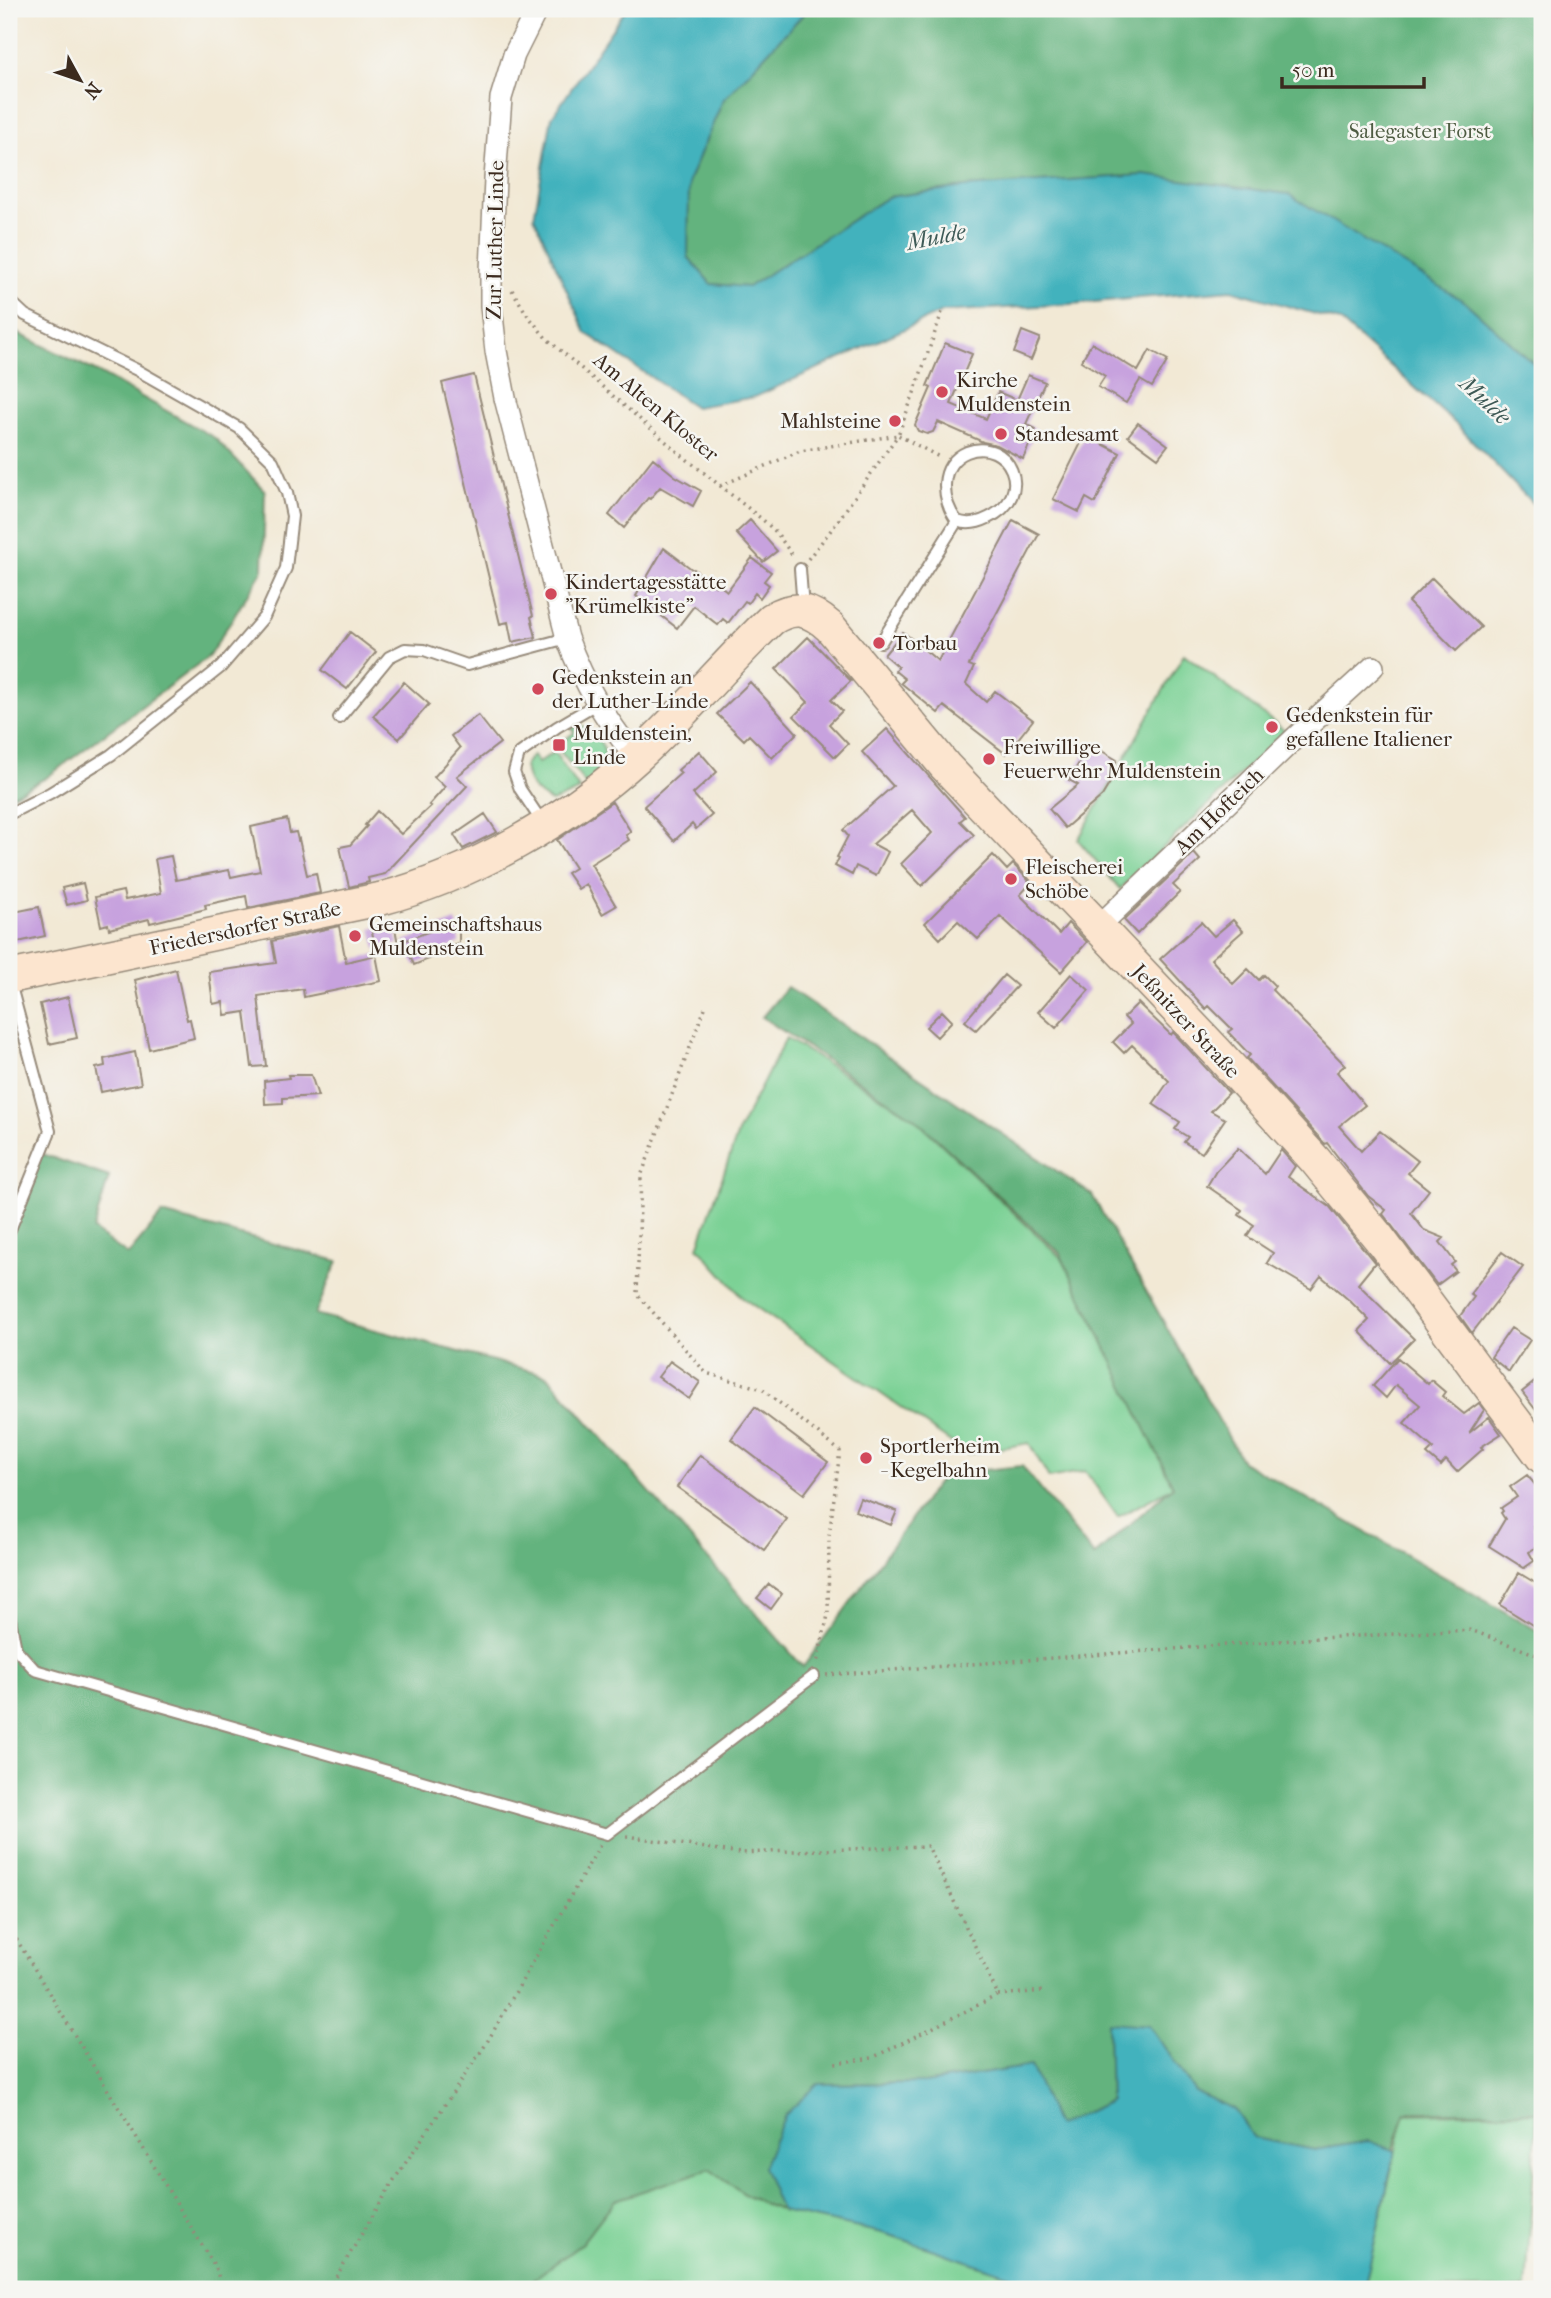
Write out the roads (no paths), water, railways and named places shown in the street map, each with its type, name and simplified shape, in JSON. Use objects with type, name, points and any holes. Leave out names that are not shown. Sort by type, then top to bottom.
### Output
[{"type":"main road","name":"Friedersdorfer Straße","points":[[9,978],[363,903],[406,892],[452,875],[544,825],[588,796],[636,758],[772,619],[790,610],[803,611]]},
{"type":"main road","name":"Jeßnitzer Straße","points":[[803,611],[874,651],[945,766],[1216,1051],[1348,1199],[1542,1457]]},
{"type":"street","name":"Zur Luther Linde","points":[[537,9],[514,55],[501,99],[491,271],[496,351],[505,398],[567,638],[596,704],[636,758]]},
{"type":"street","name":"Am Hofteich","points":[[1097,928],[1373,667]]},
{"type":"lane","points":[[9,300],[25,314],[136,370],[239,428],[273,461],[288,493],[292,516],[286,568],[264,617],[221,667],[111,755],[50,793],[9,814]]},
{"type":"lane","points":[[969,451],[990,451],[1008,463],[1013,473],[1015,483],[1009,504],[1001,511],[976,522],[964,524],[957,521],[948,510],[944,490],[947,474],[959,456],[969,451]]},
{"type":"lane","points":[[874,651],[957,521]]},
{"type":"lane","points":[[800,569],[803,611]]},
{"type":"lane","points":[[339,718],[389,657],[405,649],[424,650],[467,665],[567,638]]},
{"type":"lane","points":[[544,825],[520,789],[514,772],[519,754],[596,704]]},
{"type":"lane","points":[[9,978],[50,1131],[9,1232]]},
{"type":"lane","points":[[9,1614],[16,1649],[34,1670],[607,1833],[814,1676]]},
{"type":"water","name":"Mulde","points":[[626,9],[808,9],[723,100],[689,180],[688,257],[711,284],[748,287],[888,197],[965,187],[1144,175],[1288,194],[1465,302],[1542,371],[1542,513],[1457,425],[1340,321],[1231,290],[942,312],[755,397],[695,407],[586,333],[534,217],[552,117]]},
{"type":"water","points":[[1108,2022],[1149,2025],[1195,2092],[1234,2109],[1254,2138],[1315,2150],[1369,2141],[1395,2151],[1364,2289],[1050,2289],[887,2234],[781,2211],[763,2167],[785,2115],[818,2084],[925,2083],[1031,2066],[1057,2126],[1110,2101]]},
{"type":"place","name":"Kirche Muldenstein","points":[[942,392]]},
{"type":"place","name":"Mahlsteine","points":[[895,421]]},
{"type":"place","name":"Standesamt","points":[[1001,434]]},
{"type":"place","name":"Kindertagesstätte \"Krümelkiste\"","points":[[551,594]]},
{"type":"place","name":"Torbau","points":[[879,643]]},
{"type":"place","name":"Gedenkstein an der Luther-Linde","points":[[538,689]]},
{"type":"place","name":"Gedenkstein für gefallene Italiener","points":[[1272,727]]},
{"type":"place","name":"Muldenstein, Linde","points":[[559,745]]},
{"type":"place","name":"Freiwillige Feuerwehr Muldenstein","points":[[989,759]]},
{"type":"place","name":"Fleischerei Schöbe","points":[[1011,879]]},
{"type":"place","name":"Gemeinschaftshaus Muldenstein","points":[[355,936]]},
{"type":"place","name":"Sportlerheim - Kegelbahn","points":[[866,1458]]},
{"type":"park label","name":"Salegaster Forst","points":[[1420,131]]}]
